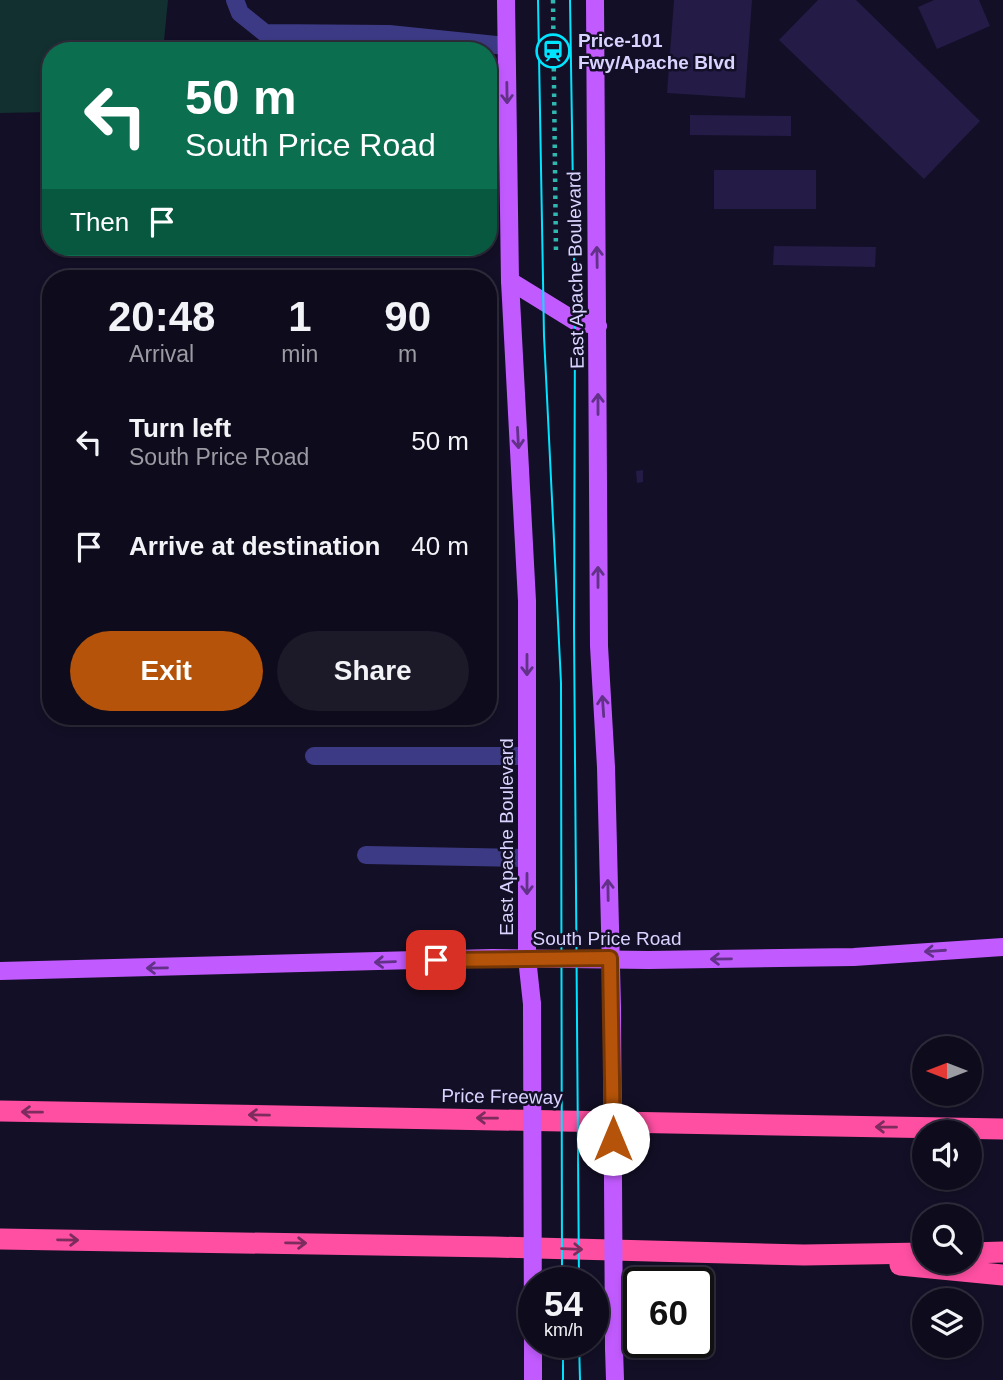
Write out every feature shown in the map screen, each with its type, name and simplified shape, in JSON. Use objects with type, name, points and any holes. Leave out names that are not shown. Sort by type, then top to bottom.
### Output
[{"type":"highway","name":"Price Freeway","points":[[0,1111],[1003,1129]]},
{"type":"highway","points":[[0,1239],[481,1246],[804,1255],[912,1254]]},
{"type":"highway","points":[[982,1253],[1003,1252]]},
{"type":"highway","points":[[804,1255],[1003,1275]]},
{"type":"main road","name":"East Apache Boulevard","points":[[506,0],[510,281],[527,601],[527,958],[532,1004],[533,1380]]},
{"type":"main road","name":"East Apache Boulevard","points":[[595,0],[599,646],[606,767],[612,1008],[615,1380]]},
{"type":"main road","points":[[510,281],[575,321],[598,326]]},
{"type":"main road","name":"South Price Road","points":[[0,971],[527,958],[855,957],[1003,947]]},
{"type":"lane","points":[[235,0],[240,13],[265,33],[389,34],[467,42]]},
{"type":"lane","points":[[497,45],[506,46]]},
{"type":"lane","points":[[314,756],[527,756]]},
{"type":"lane","points":[[366,855],[527,858]]},
{"type":"path","points":[[553,0],[556,252]]},
{"type":"green space","points":[[0,0],[168,0],[164,42],[42,42],[42,112],[0,113]]},
{"type":"building","points":[[674,0],[752,0],[745,98],[667,93]]},
{"type":"building","points":[[818,0],[856,0],[980,121],[924,179],[779,40]]},
{"type":"building","points":[[934,0],[979,0],[990,26],[937,49],[918,7]]},
{"type":"building","points":[[690,115],[791,116],[791,136],[690,135]]},
{"type":"building","points":[[714,170],[816,170],[816,209],[714,209]]},
{"type":"building","points":[[774,246],[876,247],[875,267],[773,265]]},
{"type":"building","points":[[643,470],[643,482],[637,483],[636,471]]},
{"type":"tram line","points":[[538,0],[544,336],[561,683],[562,1267]]},
{"type":"tram line","points":[[570,0],[575,321],[574,628],[579,1267]]},
{"type":"tram line","points":[[563,1358],[563,1380]]},
{"type":"tram line","points":[[579,1358],[580,1380]]},
{"type":"place","name":"Price-101 Fwy/Apache Blvd","points":[[553,51]]},
{"type":"route","points":[[436,960],[610,958],[613,1139]]}]
